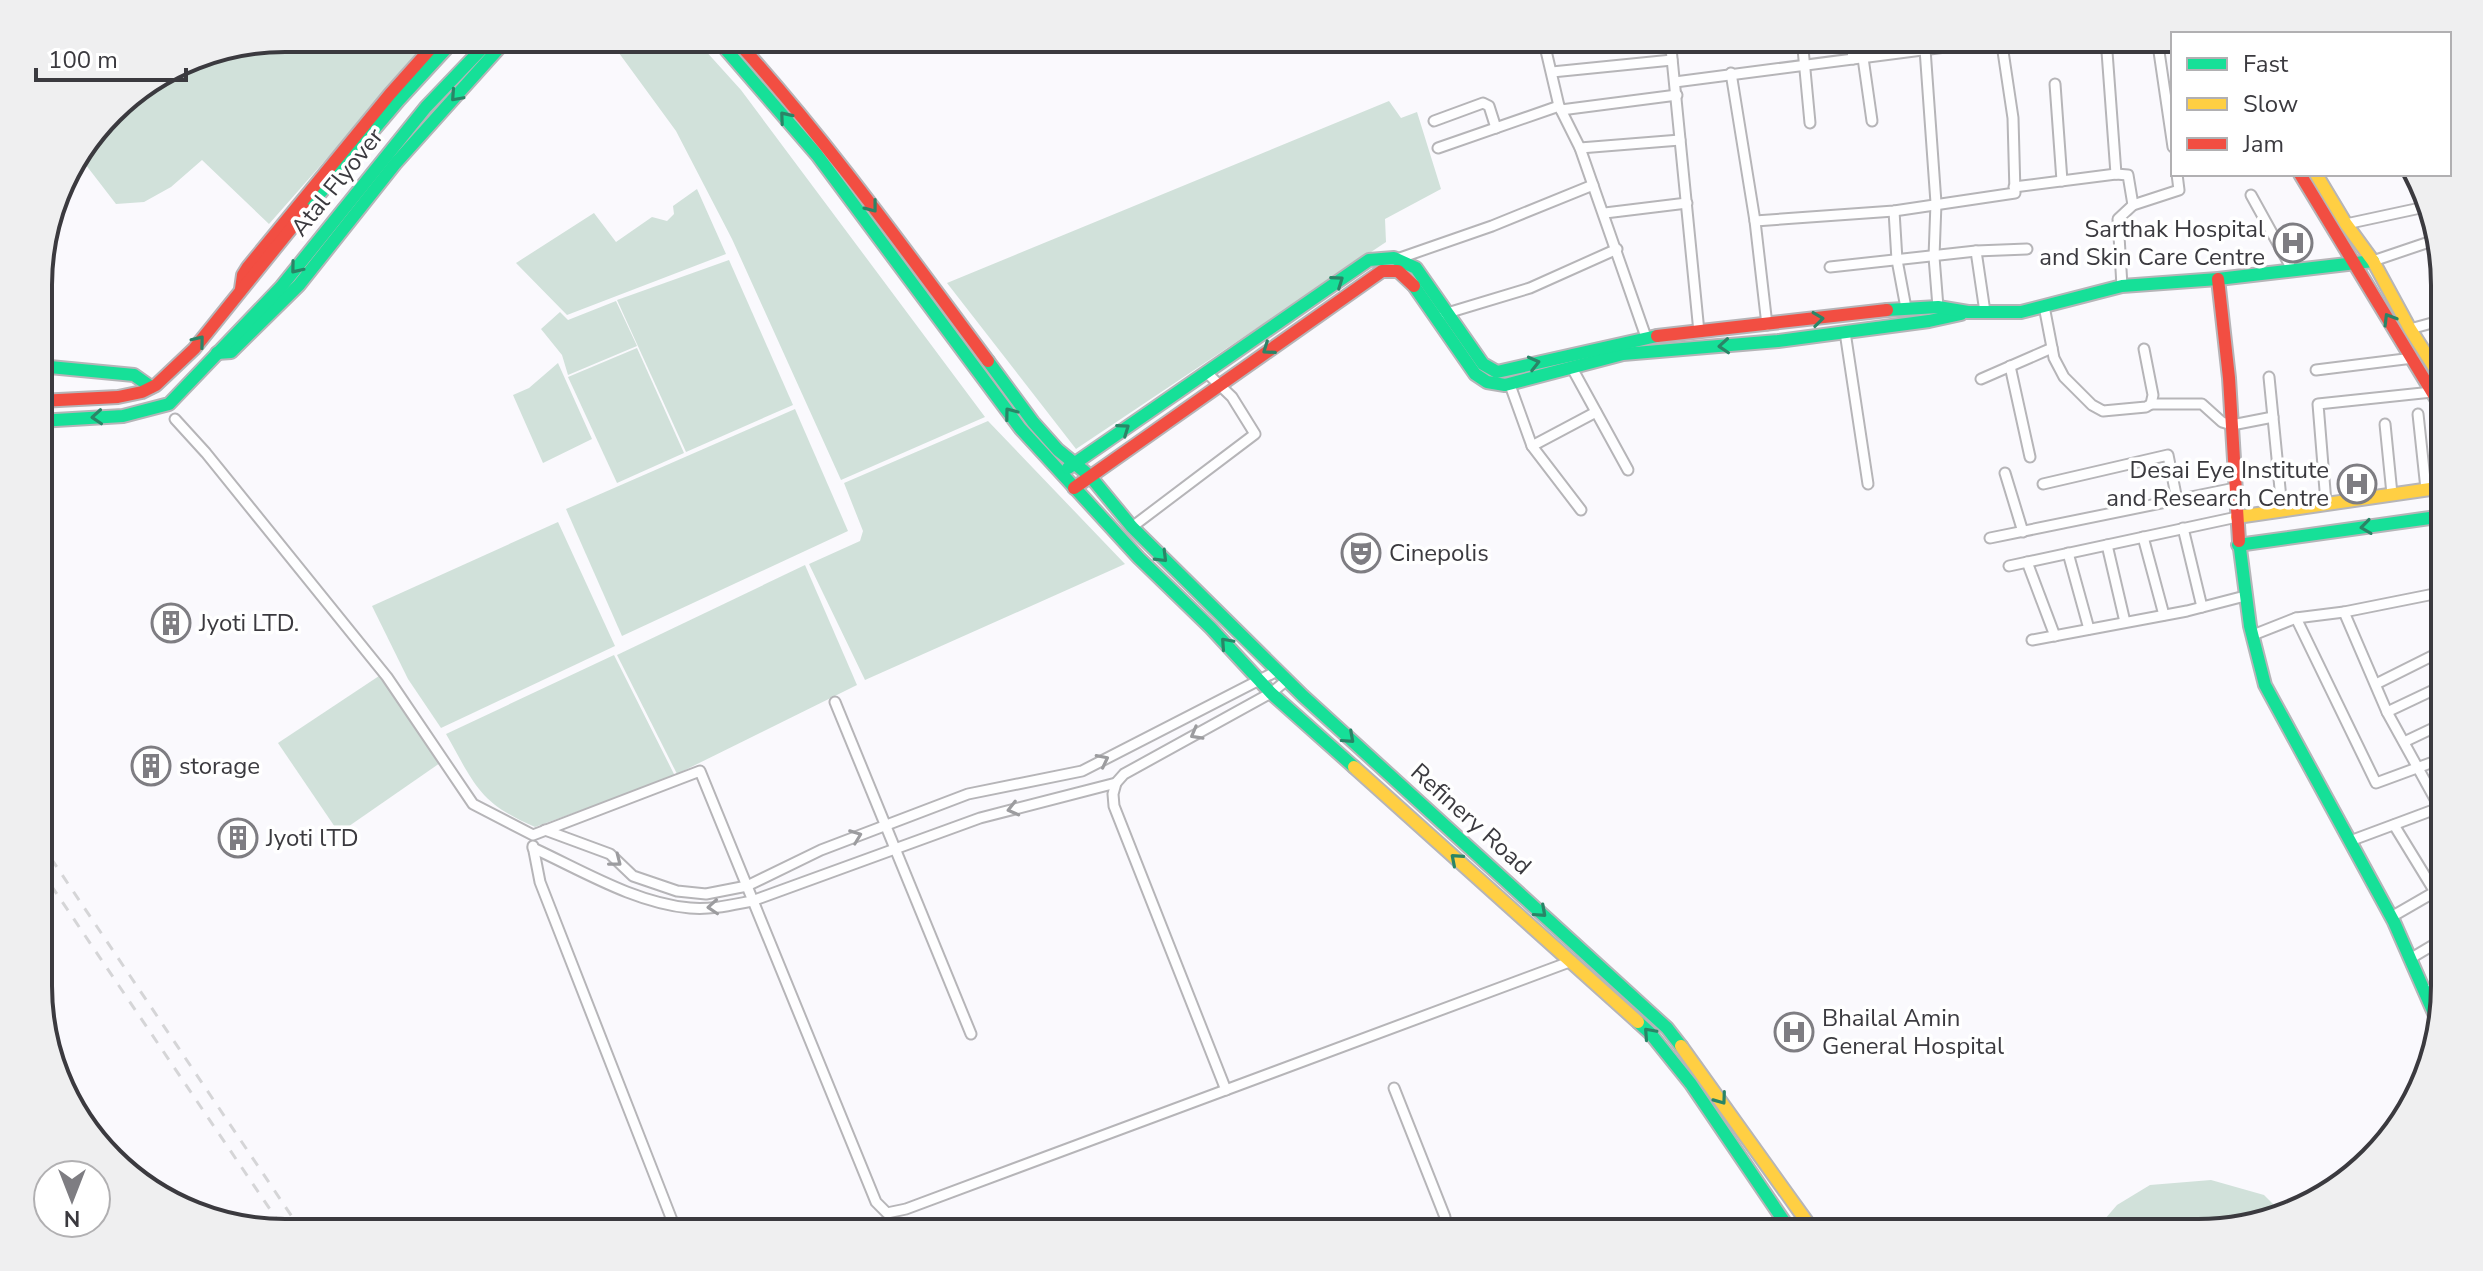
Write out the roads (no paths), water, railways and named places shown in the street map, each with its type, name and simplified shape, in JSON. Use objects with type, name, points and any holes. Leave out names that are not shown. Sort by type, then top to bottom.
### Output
[{"type":"main road","points":[[52,400],[123,396],[151,387],[182,361],[241,289],[248,267],[372,113],[427,52]]},
{"type":"main road","name":"Atal Flyover","points":[[241,289],[443,52]]},
{"type":"main road","name":"Atal Flyover","points":[[52,420],[154,411],[169,404],[281,287],[426,107],[479,52]]},
{"type":"main road","points":[[217,353],[231,352],[299,285],[395,164],[495,52]]},
{"type":"main road","points":[[740,52],[817,155],[851,190]]},
{"type":"main road","points":[[2301,176],[2431,390]]},
{"type":"main road","points":[[2317,176],[2373,261],[2410,329],[2431,360]]},
{"type":"main road","name":"Refinery Road","points":[[851,190],[1033,422],[1090,476],[1132,527],[1282,676],[1647,1008],[1680,1043],[1805,1219]]},
{"type":"main road","name":"Refinery Road","points":[[851,190],[1020,428],[1060,473],[1271,693],[1640,1022],[1671,1057],[1782,1219]]},
{"type":"main road","points":[[1060,473],[1369,260],[1400,258],[1416,268],[1449,311],[1483,364],[1497,372],[1646,337],[1906,308],[2021,312],[2122,286],[2218,279],[2373,261]]},
{"type":"main road","points":[[1074,488],[1382,271],[1398,271],[1408,278],[1480,378],[1493,384],[1510,385],[1637,352],[1741,345],[1929,321],[1968,312]]},
{"type":"main road","points":[[2218,279],[2226,322],[2238,545],[2261,678],[2393,916],[2430,1000]]},
{"type":"main road","points":[[52,368],[134,375],[151,387]]},
{"type":"main road","points":[[2237,517],[2431,488]]},
{"type":"main road","points":[[2238,545],[2431,518]]},
{"type":"main road","points":[[1562,951],[1573,942]]},
{"type":"street","points":[[1547,52],[1560,108],[1580,148],[1605,213],[1646,337]]},
{"type":"street","points":[[1671,52],[1699,332]]},
{"type":"street","points":[[1803,52],[1810,123]]},
{"type":"street","points":[[1856,52],[1872,121]]},
{"type":"street","points":[[1675,82],[1903,52]]},
{"type":"street","points":[[1925,52],[1936,203],[1934,257],[1938,307]]},
{"type":"street","points":[[1755,221],[1894,211],[2015,193],[2013,118],[2003,52]]},
{"type":"street","points":[[2107,52],[2116,174]]},
{"type":"street","points":[[2159,52],[2171,133]]},
{"type":"street","points":[[1552,72],[1672,60]]},
{"type":"street","points":[[1731,73],[1755,221],[1767,325]]},
{"type":"street","points":[[2055,84],[2062,181]]},
{"type":"street","points":[[1438,148],[1560,108],[1677,95]]},
{"type":"street","points":[[1434,121],[1483,103],[1489,106],[1496,128]]},
{"type":"street","points":[[1580,148],[1680,140]]},
{"type":"street","points":[[2014,187],[2128,175],[2133,205]]},
{"type":"street","points":[[2122,286],[2118,219],[2133,205],[2179,190],[2177,176]]},
{"type":"street","points":[[1400,258],[1492,226],[1593,185]]},
{"type":"street","points":[[2251,195],[2293,271]]},
{"type":"street","points":[[1605,213],[1687,203]]},
{"type":"street","points":[[2346,224],[2417,209]]},
{"type":"street","points":[[1894,211],[1897,260],[1906,308]]},
{"type":"street","points":[[2373,261],[2427,243]]},
{"type":"street","points":[[1436,318],[1449,311],[1530,288],[1617,249]]},
{"type":"street","points":[[1830,267],[1976,251],[2027,249]]},
{"type":"street","points":[[1976,251],[1985,312]]},
{"type":"street","points":[[2044,306],[2058,368],[2098,409],[2110,412],[2151,404],[2202,404],[2222,422],[2232,425],[2273,417]]},
{"type":"street","points":[[2410,329],[2431,323]]},
{"type":"street","points":[[1845,332],[1868,484]]},
{"type":"street","points":[[1981,379],[2052,348]]},
{"type":"street","points":[[2144,349],[2153,395],[2151,404]]},
{"type":"street","points":[[2316,370],[2413,358]]},
{"type":"street","points":[[2010,366],[2030,457]]},
{"type":"street","points":[[1572,368],[1628,470]]},
{"type":"street","points":[[1132,527],[1255,434],[1232,397],[1206,372]]},
{"type":"street","points":[[2269,377],[2282,509]]},
{"type":"street","points":[[1510,385],[1532,446],[1581,510]]},
{"type":"street","points":[[2326,503],[2318,404],[2431,392]]},
{"type":"street","points":[[1532,446],[1596,412]]},
{"type":"street","points":[[2418,414],[2426,489]]},
{"type":"street","points":[[175,419],[387,677],[473,804],[533,835],[700,771],[876,1202],[887,1213],[906,1209],[1573,961]]},
{"type":"street","points":[[2385,424],[2392,494]]},
{"type":"street","points":[[2043,484],[2168,455],[2177,500]]},
{"type":"street","points":[[2005,473],[2023,532]]},
{"type":"street","points":[[1990,538],[2235,488]]},
{"type":"street","points":[[2009,566],[2237,517]]},
{"type":"street","points":[[2183,528],[2202,607]]},
{"type":"street","points":[[2143,537],[2164,615]]},
{"type":"street","points":[[2107,545],[2125,622]]},
{"type":"street","points":[[2068,553],[2089,629]]},
{"type":"street","points":[[2027,562],[2055,636]]},
{"type":"street","points":[[2253,635],[2296,618],[2431,595]]},
{"type":"street","points":[[2032,640],[2245,596]]},
{"type":"street","points":[[2344,612],[2387,712],[2416,769],[2431,791]]},
{"type":"street","points":[[2296,618],[2376,783],[2431,763]]},
{"type":"street","points":[[2376,684],[2431,656]]},
{"type":"street","points":[[545,830],[610,854],[633,876],[677,891],[706,894],[747,886],[821,850],[968,794],[1082,771],[1260,680],[1282,676]]},
{"type":"street","points":[[1226,1090],[1114,806],[1113,794],[1116,783],[1124,774],[1271,693],[1282,676]]},
{"type":"street","points":[[2387,712],[2431,691]]},
{"type":"street","points":[[835,702],[971,1034]]},
{"type":"street","points":[[2404,742],[2431,729]]},
{"type":"street","points":[[533,848],[607,885],[690,908],[719,907],[752,901],[980,818],[1116,783]]},
{"type":"street","points":[[2350,841],[2431,811]]},
{"type":"street","points":[[2394,825],[2431,876]]},
{"type":"street","points":[[533,835],[540,882],[672,1219]]},
{"type":"street","points":[[2393,916],[2431,894]]},
{"type":"street","points":[[2413,957],[2431,946]]},
{"type":"street","points":[[2427,991],[2431,989]]},
{"type":"street","points":[[1394,1088],[1445,1217]]},
{"type":"railway","points":[[52,860],[294,1219]]},
{"type":"railway","points":[[52,887],[276,1218]]},
{"type":"place","name":"Sarthak Hospital and Skin Care Centre","points":[[2293,243]]},
{"type":"place","name":"Desai Eye Institute and Research Centre","points":[[2357,484]]},
{"type":"place","name":"Cinepolis","points":[[1361,553]]},
{"type":"place","name":"Jyoti LTD.","points":[[171,623]]},
{"type":"place","name":"storage","points":[[151,766]]},
{"type":"place","name":"Jyoti lTD","points":[[238,838]]},
{"type":"place","name":"Bhailal Amin General Hospital","points":[[1794,1032]]}]
